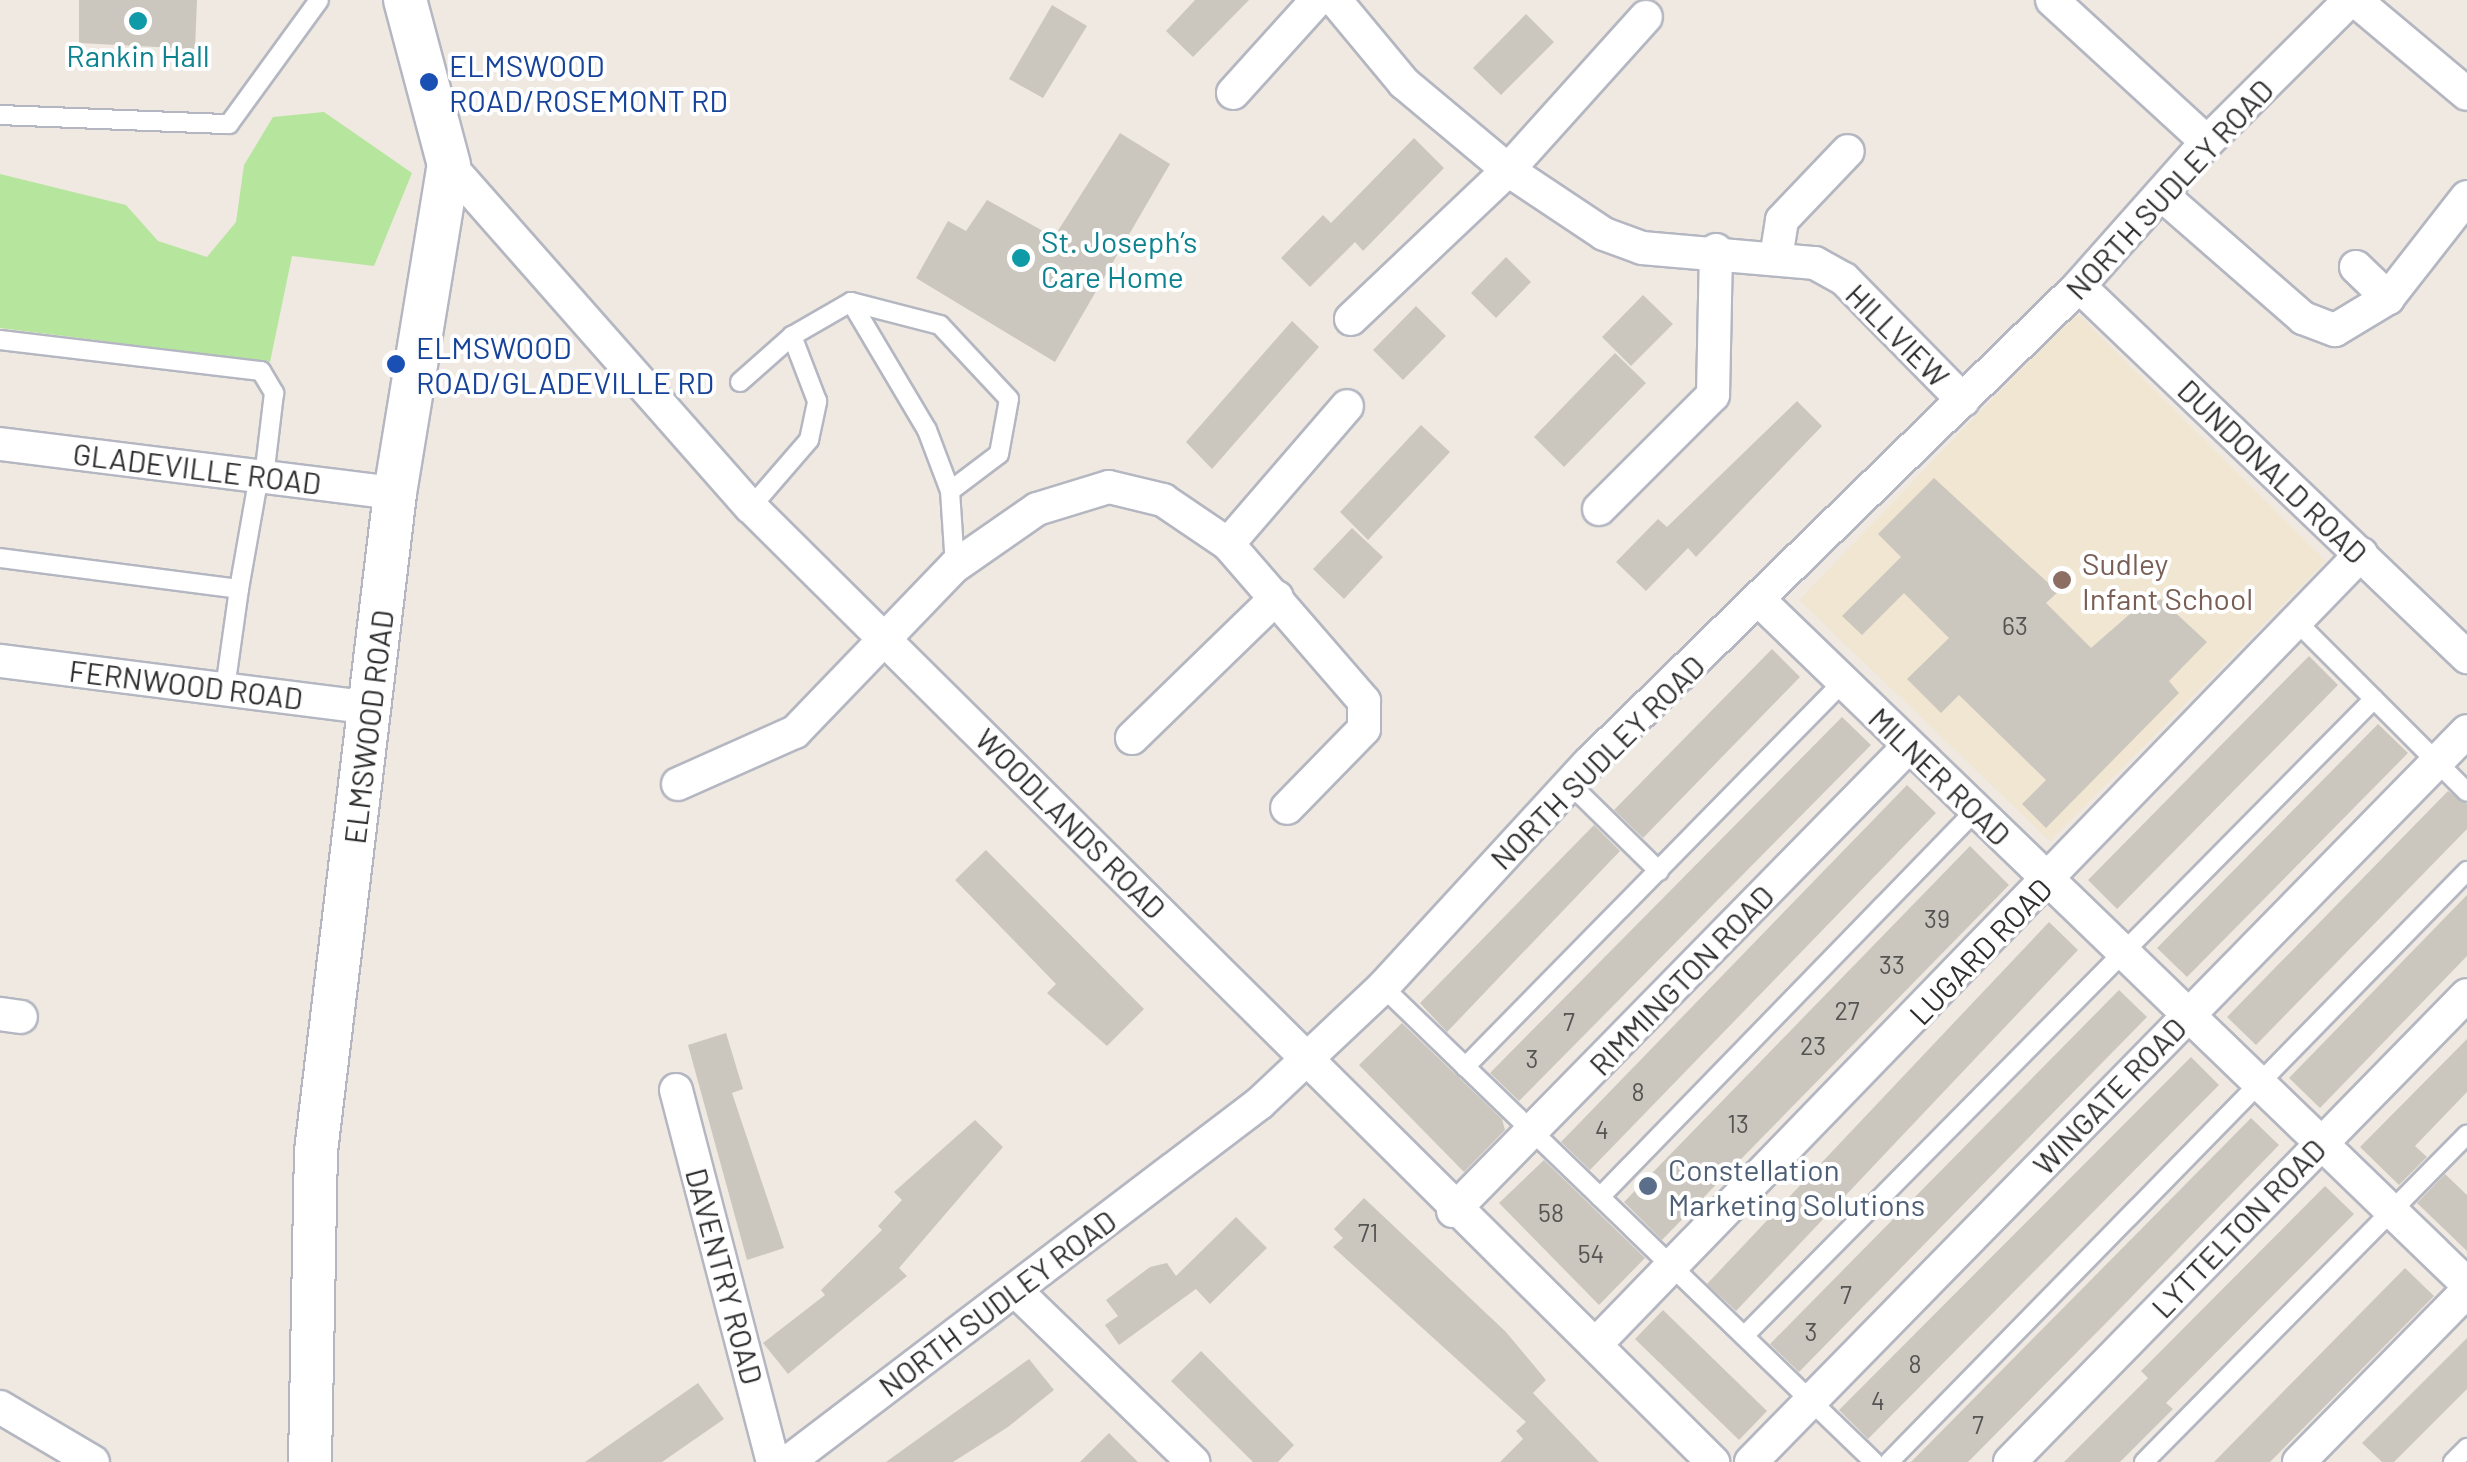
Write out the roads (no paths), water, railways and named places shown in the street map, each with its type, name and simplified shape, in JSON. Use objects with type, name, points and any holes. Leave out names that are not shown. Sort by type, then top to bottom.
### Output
[{"type":"street","name":"ELMSWOOD ROAD","points":[[310,1462],[316,1151],[394,493],[449,164],[405,0]]},
{"type":"street","points":[[1232,93],[1317,0]]},
{"type":"street","name":"HILLVIEW","points":[[1335,0],[1404,83],[1508,170],[1604,234],[1642,248],[1716,250],[1815,264],[1844,279],[1963,400]]},
{"type":"street","points":[[2052,0],[2208,142]]},
{"type":"street","points":[[2353,0],[2467,94]]},
{"type":"street","name":"NORTH SUDLEY ROAD","points":[[788,1462],[1014,1290],[1306,1059],[1382,988],[1569,783],[2079,286],[2208,142],[2353,0]]},
{"type":"street","points":[[1351,319],[1508,170],[1646,16]]},
{"type":"street","points":[[1776,258],[1782,220],[1848,151]]},
{"type":"street","name":"WOODLANDS ROAD","points":[[449,164],[751,508],[1306,1059],[1453,1211],[1596,1344],[1714,1462]]},
{"type":"street","points":[[2161,194],[2320,328],[2352,326],[2388,298],[2467,196]]},
{"type":"street","points":[[1600,509],[1712,396],[1716,250]]},
{"type":"street","points":[[2356,267],[2388,298]]},
{"type":"street","name":"DUNDONALD ROAD","points":[[2079,286],[2467,656]]},
{"type":"street","points":[[1228,544],[1347,406]]},
{"type":"street","name":"GLADEVILLE ROAD","points":[[0,444],[394,493]]},
{"type":"street","points":[[678,784],[795,732],[955,566],[1037,509],[1109,487],[1163,500],[1228,544],[1278,597],[1364,701],[1364,729],[1287,808]]},
{"type":"street","name":"LUGARD ROAD","points":[[1596,1344],[2361,554]]},
{"type":"street","points":[[1132,738],[1278,597]]},
{"type":"street","name":"MILNER ROAD","points":[[1759,600],[2467,1288]]},
{"type":"street","name":"FERNWOOD ROAD","points":[[0,661],[371,708]]},
{"type":"street","name":"WINGATE ROAD","points":[[1751,1462],[2467,731]]},
{"type":"street","name":"RIMMINGTON ROAD","points":[[1453,1211],[1908,747]]},
{"type":"street","name":"LYTTELTON ROAD","points":[[2010,1462],[2467,995]]},
{"type":"street","name":"DAVENTRY ROAD","points":[[676,1090],[774,1462]]},
{"type":"street","points":[[2320,1455],[2467,1288]]},
{"type":"street","points":[[1014,1290],[1193,1462]]},
{"type":"street","points":[[0,1407],[93,1462]]},
{"type":"lane","points":[[0,115],[229,124],[319,0]]},
{"type":"lane","points":[[851,302],[927,430],[950,491],[955,566]]},
{"type":"lane","points":[[740,382],[792,336],[851,302],[940,325],[1009,399],[999,454],[950,491]]},
{"type":"lane","points":[[751,508],[809,440],[817,401],[792,336]]},
{"type":"lane","points":[[0,340],[261,371],[274,394],[224,689]]},
{"type":"lane","points":[[0,558],[239,589]]},
{"type":"lane","points":[[2297,622],[2467,792]]},
{"type":"lane","points":[[1465,1067],[1843,682]]},
{"type":"lane","points":[[1744,1336],[2374,699]]},
{"type":"lane","points":[[1569,783],[1659,871]]},
{"type":"lane","points":[[1600,1197],[1975,810]]},
{"type":"lane","points":[[1889,1462],[2467,870]]},
{"type":"lane","points":[[1382,988],[1874,1462]]},
{"type":"lane","points":[[2144,1462],[2467,1134]]},
{"type":"place","name":"Rankin Hall","points":[[138,21]]},
{"type":"place","name":"ELMSWOOD ROAD/ROSEMONT RD","points":[[429,82]]},
{"type":"place","name":"St. Joseph’s Care Home","points":[[1021,258]]},
{"type":"place","name":"ELMSWOOD ROAD/GLADEVILLE RD","points":[[396,364]]},
{"type":"place","name":"Sudley Infant School","points":[[2062,580]]},
{"type":"place","name":"Constellation Marketing Solutions","points":[[1648,1186]]}]
